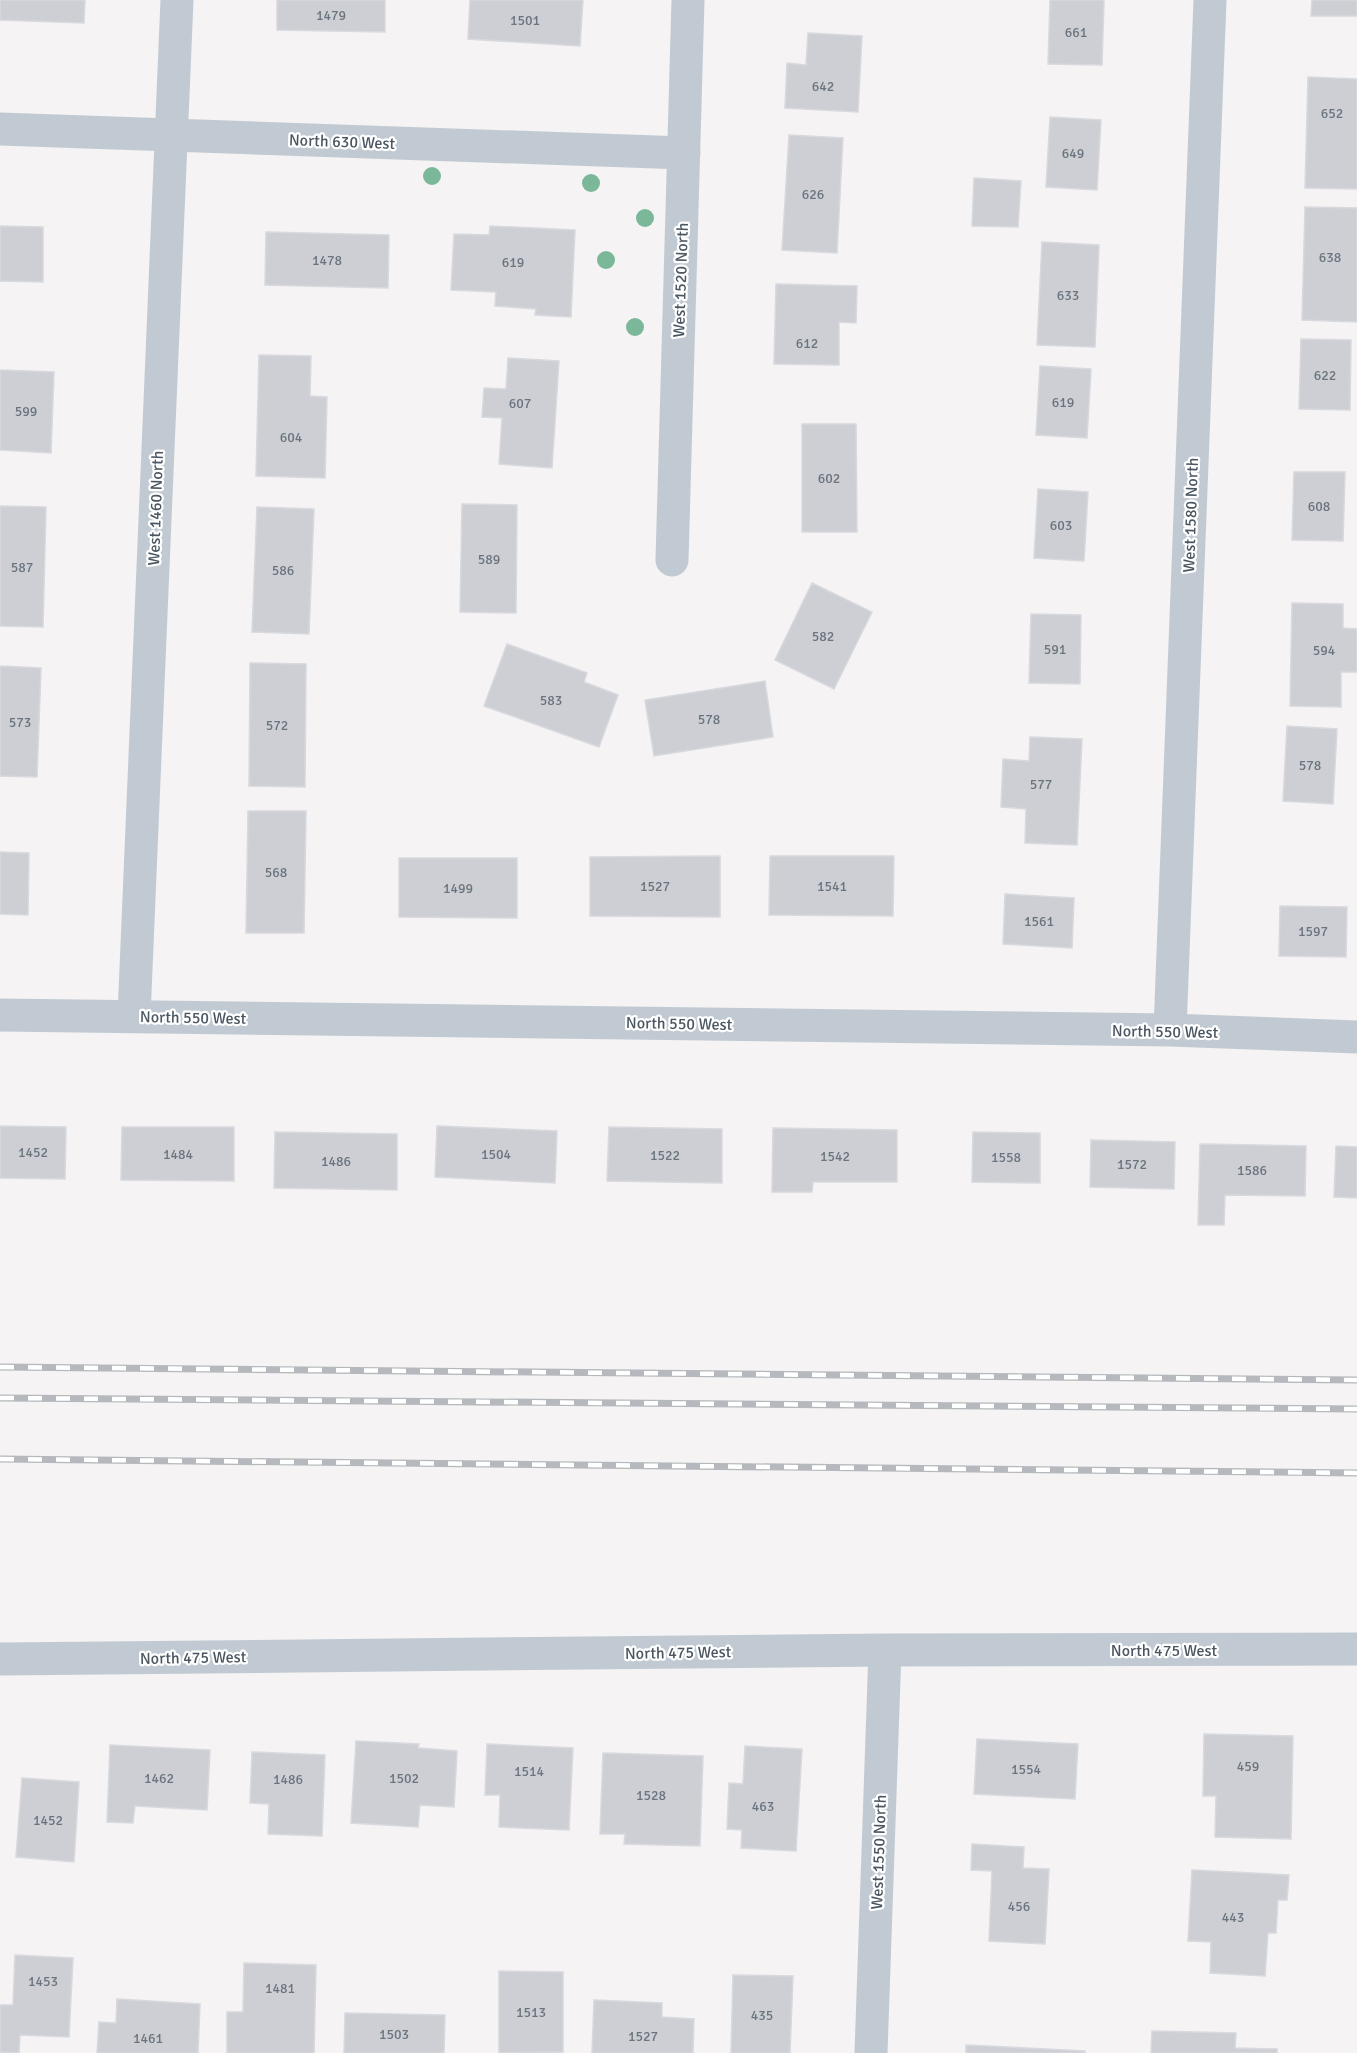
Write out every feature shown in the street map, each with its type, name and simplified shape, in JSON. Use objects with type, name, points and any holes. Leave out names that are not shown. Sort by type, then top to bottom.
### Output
[{"type":"street","name":"West 1460 North","points":[[134,1016],[177,0]]},
{"type":"street","name":"West 1520 North","points":[[672,560],[688,0]]},
{"type":"street","name":"West 1580 North","points":[[1170,1030],[1210,0]]},
{"type":"street","name":"North 630 West","points":[[0,129],[684,153]]},
{"type":"street","name":"North 550 West","points":[[0,1015],[1170,1030],[1357,1037]]},
{"type":"street","name":"North 475 West","points":[[0,1659],[885,1650],[1357,1649]]},
{"type":"street","name":"West 1550 North","points":[[871,2053],[885,1650]]},
{"type":"building","points":[[0,0],[85,0],[84,23],[0,20]]},
{"type":"building","points":[[277,0],[385,0],[385,32],[277,30]]},
{"type":"building","points":[[470,0],[583,0],[580,46],[468,39]]},
{"type":"building","points":[[1050,0],[1104,0],[1102,65],[1048,64]]},
{"type":"building","points":[[1312,0],[1357,0],[1357,16],[1311,16]]},
{"type":"building","points":[[808,33],[862,36],[858,112],[785,108],[787,63],[806,65]]},
{"type":"building","points":[[1308,77],[1357,79],[1357,189],[1305,188]]},
{"type":"building","points":[[1050,117],[1101,120],[1097,190],[1046,187]]},
{"type":"building","points":[[789,135],[843,138],[837,253],[782,250]]},
{"type":"building","points":[[974,178],[1021,181],[1018,227],[972,226]]},
{"type":"building","points":[[1305,207],[1357,208],[1357,322],[1302,320]]},
{"type":"building","points":[[0,226],[43,227],[43,282],[0,281]]},
{"type":"building","points":[[490,226],[575,230],[571,317],[535,315],[536,309],[495,306],[496,292],[451,290],[454,234],[489,235]]},
{"type":"building","points":[[266,232],[389,235],[388,288],[265,285]]},
{"type":"building","points":[[1042,242],[1099,245],[1095,347],[1037,345]]},
{"type":"building","points":[[776,284],[857,286],[856,323],[839,322],[839,365],[774,364]]},
{"type":"building","points":[[1301,339],[1351,340],[1350,410],[1299,409]]},
{"type":"building","points":[[259,355],[311,356],[310,396],[327,397],[325,478],[256,476]]},
{"type":"building","points":[[508,358],[559,361],[552,468],[499,464],[502,418],[482,417],[484,388],[506,389]]},
{"type":"building","points":[[1040,366],[1091,369],[1087,438],[1036,435]]},
{"type":"building","points":[[0,370],[54,372],[51,453],[0,450]]},
{"type":"building","points":[[802,424],[856,424],[857,532],[802,532]]},
{"type":"building","points":[[1294,472],[1345,472],[1343,541],[1292,540]]},
{"type":"building","points":[[1038,489],[1088,492],[1084,561],[1034,558]]},
{"type":"building","points":[[462,504],[517,505],[516,613],[460,612]]},
{"type":"building","points":[[0,506],[46,507],[43,627],[0,626]]},
{"type":"building","points":[[257,507],[314,509],[309,634],[252,632]]},
{"type":"building","points":[[812,583],[872,612],[834,689],[775,660]]},
{"type":"building","points":[[1292,603],[1343,604],[1343,628],[1357,629],[1357,672],[1341,672],[1341,707],[1290,706]]},
{"type":"building","points":[[1031,614],[1081,615],[1080,684],[1029,683]]},
{"type":"building","points":[[507,644],[587,673],[584,682],[618,695],[599,747],[484,706]]},
{"type":"building","points":[[250,663],[306,664],[305,787],[249,786]]},
{"type":"building","points":[[0,666],[41,668],[37,777],[0,776]]},
{"type":"building","points":[[765,681],[773,737],[654,756],[645,700]]},
{"type":"building","points":[[1287,726],[1337,729],[1333,804],[1283,801]]},
{"type":"building","points":[[1030,737],[1082,739],[1077,845],[1025,843],[1026,809],[1001,807],[1003,759],[1029,761]]},
{"type":"building","points":[[248,811],[306,811],[304,933],[246,933]]},
{"type":"building","points":[[0,852],[29,853],[28,915],[0,914]]},
{"type":"building","points":[[720,856],[720,917],[590,916],[590,857]]},
{"type":"building","points":[[770,856],[894,856],[893,916],[769,915]]},
{"type":"building","points":[[399,858],[517,858],[517,918],[399,917]]},
{"type":"building","points":[[1005,894],[1074,898],[1072,948],[1003,944]]},
{"type":"building","points":[[1280,906],[1347,907],[1346,957],[1279,956]]},
{"type":"building","points":[[0,1126],[66,1127],[65,1179],[0,1178]]},
{"type":"building","points":[[437,1126],[557,1131],[555,1183],[435,1177]]},
{"type":"building","points":[[122,1127],[234,1127],[234,1181],[121,1180]]},
{"type":"building","points":[[609,1127],[722,1129],[722,1183],[607,1181]]},
{"type":"building","points":[[773,1128],[897,1130],[897,1182],[813,1182],[812,1192],[772,1192]]},
{"type":"building","points":[[275,1132],[397,1134],[397,1190],[274,1188]]},
{"type":"building","points":[[973,1132],[1040,1133],[1040,1183],[972,1182]]},
{"type":"building","points":[[1091,1140],[1175,1142],[1174,1189],[1090,1187]]},
{"type":"building","points":[[1200,1144],[1306,1146],[1305,1196],[1225,1195],[1224,1225],[1198,1225]]},
{"type":"building","points":[[1336,1146],[1357,1147],[1357,1198],[1334,1197]]},
{"type":"building","points":[[1204,1734],[1293,1736],[1291,1839],[1215,1837],[1216,1796],[1203,1796]]},
{"type":"building","points":[[977,1739],[1078,1744],[1075,1799],[974,1794]]},
{"type":"building","points":[[356,1741],[419,1744],[418,1748],[457,1751],[454,1807],[420,1805],[418,1827],[351,1823]]},
{"type":"building","points":[[487,1744],[573,1748],[569,1830],[499,1827],[500,1795],[485,1795]]},
{"type":"building","points":[[110,1745],[210,1750],[207,1810],[135,1806],[133,1823],[107,1822]]},
{"type":"building","points":[[745,1746],[802,1749],[796,1851],[741,1848],[742,1830],[727,1829],[729,1783],[743,1784]]},
{"type":"building","points":[[252,1752],[325,1755],[322,1836],[268,1834],[269,1804],[250,1803]]},
{"type":"building","points":[[603,1753],[703,1756],[700,1846],[624,1844],[625,1834],[600,1834]]},
{"type":"building","points":[[22,1778],[79,1782],[74,1862],[16,1857]]},
{"type":"building","points":[[972,1844],[1024,1847],[1023,1868],[1049,1869],[1045,1944],[989,1941],[992,1871],[971,1870]]},
{"type":"building","points":[[1192,1870],[1289,1875],[1287,1900],[1278,1900],[1276,1933],[1268,1933],[1265,1976],[1210,1973],[1211,1942],[1188,1941]]},
{"type":"building","points":[[15,1955],[73,1958],[69,2037],[20,2035],[19,2053],[0,2052],[0,2005],[13,2005]]},
{"type":"building","points":[[244,1963],[316,1965],[314,2053],[227,2053],[227,2012],[243,2012]]},
{"type":"building","points":[[499,1971],[563,1972],[563,2052],[499,2053]]},
{"type":"building","points":[[733,1975],[793,1976],[790,2053],[731,2053]]},
{"type":"building","points":[[117,1999],[200,2004],[198,2053],[97,2053],[99,2022],[116,2023]]},
{"type":"building","points":[[594,2000],[662,2003],[662,2017],[694,2019],[693,2053],[592,2053]]},
{"type":"building","points":[[345,2013],[445,2015],[444,2053],[344,2053]]},
{"type":"building","points":[[1152,2031],[1236,2033],[1235,2048],[1277,2049],[1277,2053],[1151,2053]]},
{"type":"building","points":[[966,2045],[1085,2051],[1085,2053],[966,2053]]},
{"type":"railway","points":[[0,1367],[1357,1380]]},
{"type":"railway","points":[[0,1398],[1357,1409]]},
{"type":"railway","points":[[0,1459],[1357,1473]]}]
